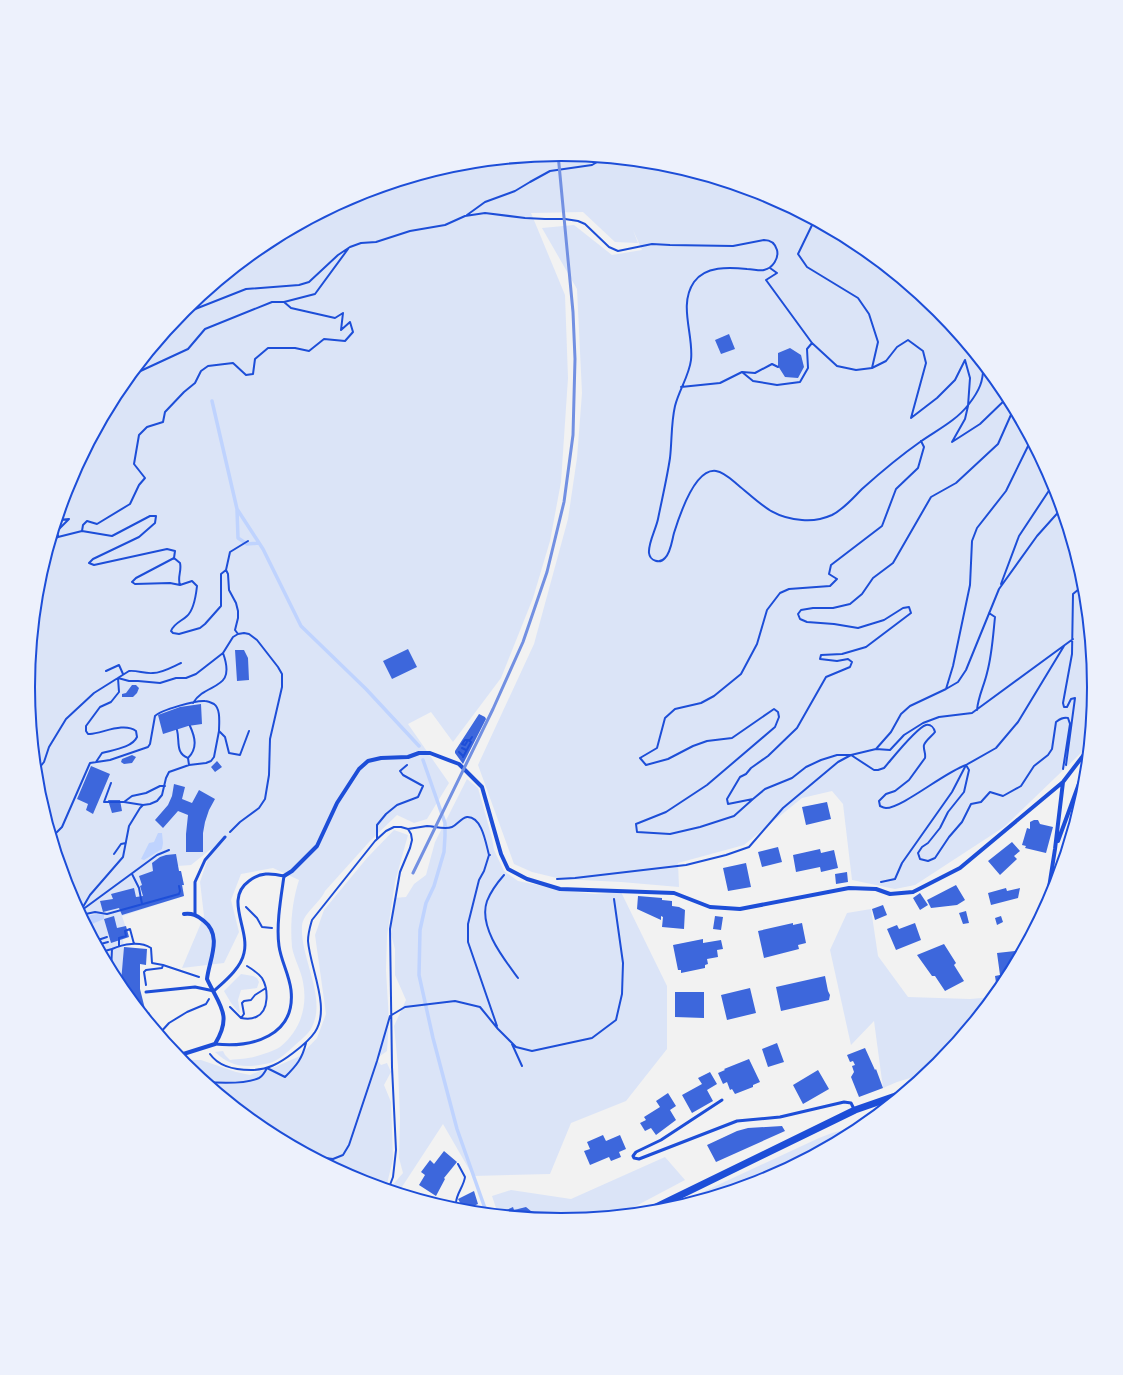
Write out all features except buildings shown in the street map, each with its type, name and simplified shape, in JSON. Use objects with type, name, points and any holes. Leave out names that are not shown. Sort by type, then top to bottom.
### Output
[{"type":"street","points":[[284,876],[292,872],[317,846],[337,803],[359,769],[368,761],[381,758],[408,757],[419,753],[430,753],[459,764],[482,787],[500,854],[508,869],[526,880],[560,889],[674,893],[710,907],[740,909],[849,888],[876,889],[890,894],[913,892],[960,868],[1063,782],[1083,756]]},
{"type":"street","points":[[1049,885],[1063,782]]},
{"type":"street","points":[[1055,849],[1079,784]]},
{"type":"street","points":[[184,914],[195,914],[208,924],[212,930],[214,951],[207,979],[223,1009],[224,1025],[215,1044],[184,1054]]},
{"type":"street","points":[[662,1204],[855,1110],[891,1097]]},
{"type":"lane","points":[[195,914],[195,882],[205,860],[225,837]]},
{"type":"lane","points":[[146,992],[195,987],[214,992],[241,962],[244,954],[246,942],[237,905],[241,889],[247,882],[261,874],[268,873],[284,876],[280,904],[278,945],[291,990],[291,1002],[287,1017],[276,1031],[263,1039],[227,1045],[215,1044]]},
{"type":"lane","points":[[722,1100],[660,1140],[636,1152],[633,1156],[634,1158],[639,1159],[737,1121],[780,1117],[844,1102],[851,1103],[855,1110]]},
{"type":"path","points":[[196,309],[246,289],[299,285],[309,282],[338,255],[350,247],[361,243],[376,242],[410,231],[445,225],[465,216],[485,202],[515,191],[550,171],[592,165],[597,162]]},
{"type":"path","points":[[465,216],[485,213],[525,218],[572,220],[585,224],[608,247],[618,251],[652,244],[733,246],[755,241],[769,240],[774,243],[777,248],[778,254],[770,268],[760,270],[730,267],[715,270],[702,274],[694,282],[690,289],[687,309],[688,326],[692,346],[691,359],[675,408],[670,460],[657,523],[649,552],[652,559],[656,561],[661,561],[665,558],[694,486],[706,472],[717,471],[730,478],[767,510],[776,514],[793,519],[804,520],[814,520],[832,515],[842,509],[881,471],[960,414],[979,391],[982,384],[983,372]]},
{"type":"path","points":[[812,225],[798,254],[807,267],[858,298],[869,314],[878,342],[872,368]]},
{"type":"path","points":[[141,371],[188,349],[205,329],[272,302],[284,302],[315,294],[350,247]]},
{"type":"path","points":[[770,268],[777,273],[766,280],[812,343],[837,366],[856,370],[872,368],[886,361],[896,347],[908,340],[923,351],[926,363],[911,418],[937,398],[955,380],[965,360],[970,378],[968,406],[965,419],[952,442],[980,424],[1003,402]]},
{"type":"path","points":[[82,531],[82,525],[87,521],[97,524],[130,504],[139,484],[145,478],[134,464],[139,434],[147,427],[163,422],[165,412],[184,392],[195,384],[201,372],[208,366],[233,363],[246,375],[253,374],[255,359],[268,348],[295,348],[310,351],[324,339],[345,341],[353,332],[350,322],[341,330],[343,313],[335,318],[291,308],[284,302]]},
{"type":"path","points":[[742,372],[753,381],[776,385],[800,382],[808,368],[807,350],[812,343]]},
{"type":"path","points":[[681,387],[720,384],[742,372],[755,373],[772,364],[778,367]]},
{"type":"path","points":[[753,799],[728,804],[727,802],[727,799],[740,777],[768,756],[797,728],[826,677],[850,667],[852,662],[848,659],[837,661],[820,659],[821,655],[842,654],[866,647],[911,614],[909,607],[903,608],[884,620],[858,628],[807,622],[800,619],[798,614],[801,610],[813,608],[833,608],[850,604],[862,594],[873,578],[893,563],[931,497],[956,483],[998,444],[1011,415]]},
{"type":"path","points":[[921,441],[924,448],[918,468],[896,489],[882,526],[831,565],[829,574],[837,579],[830,586],[789,589],[780,593],[766,610],[757,644],[741,674],[714,696],[701,703],[675,708],[664,718],[657,748],[640,758],[646,765],[668,760],[693,746],[707,741],[732,738],[774,709],[778,712],[779,717],[775,726],[707,785],[666,812],[636,824],[637,832],[670,834],[700,828],[734,816],[765,789],[792,778],[806,767],[820,760],[837,755],[850,755],[876,749],[890,750],[904,735],[923,723],[939,717],[972,713],[977,710],[1073,639]]},
{"type":"path","points":[[946,689],[953,666],[970,585],[972,541],[977,528],[1006,491],[1029,445]]},
{"type":"path","points":[[876,749],[892,732],[902,714],[910,706],[958,682],[966,670],[1020,536],[1050,490]]},
{"type":"path","points":[[999,589],[1037,536],[1058,513]]},
{"type":"path","points":[[58,537],[82,531],[112,536],[150,516],[156,516],[155,523],[139,537],[92,560],[89,563],[94,565],[167,549],[175,551],[174,558]]},
{"type":"path","points":[[60,528],[69,519],[63,520]]},
{"type":"path","points":[[238,634],[235,630],[238,618],[236,603],[229,590],[228,574],[226,570],[230,552],[248,540]]},
{"type":"path","points":[[174,558],[136,578],[132,582],[135,584],[170,583],[180,585],[192,581],[197,586],[196,597],[188,615],[172,627],[171,631],[173,633],[179,634],[200,628],[221,606],[221,574],[226,570]]},
{"type":"path","points":[[174,558],[180,563],[181,566],[178,580],[180,585]]},
{"type":"path","points":[[1063,782],[1075,707],[1075,698],[1072,699],[1067,707],[1064,707],[1062,703],[1072,654],[1073,594],[1079,589]]},
{"type":"path","points":[[977,710],[977,702],[987,674],[992,645],[995,617],[989,613]]},
{"type":"path","points":[[118,678],[129,681],[160,683],[176,678],[186,678],[196,674],[223,653],[233,637],[244,633],[249,634],[257,640],[278,667],[282,674],[283,681],[270,739],[265,799],[259,808],[240,822],[225,837]]},
{"type":"path","points":[[850,755],[874,770],[884,768],[918,730],[926,725],[931,725],[935,732],[925,743],[925,758],[909,780],[895,791],[886,794],[879,801],[880,806],[887,808],[901,803],[947,774],[996,748],[1018,722],[1064,646]]},
{"type":"path","points":[[193,703],[196,698],[218,685],[225,678],[227,664],[223,653]]},
{"type":"path","points":[[41,765],[49,747],[66,719],[94,693],[129,671],[135,670],[151,674],[159,673],[181,663]]},
{"type":"path","points":[[106,671],[119,665],[123,675]]},
{"type":"path","points":[[96,762],[102,753],[125,747],[137,737],[136,731],[131,728],[90,734],[86,731],[86,726],[100,707],[111,702],[119,692],[118,678]]},
{"type":"path","points":[[56,833],[62,827],[90,763],[110,760],[148,747],[150,744],[155,716],[158,713],[182,705],[205,701],[214,704],[218,710],[219,731],[214,757],[211,761],[190,765],[169,772],[166,778],[164,793],[160,799],[150,804],[143,805],[124,802],[104,802],[111,783]]},
{"type":"path","points":[[966,765],[970,770],[964,792],[952,806],[936,833],[918,853],[920,859],[928,861],[935,858],[949,837],[962,822],[972,804],[981,802],[990,792],[1003,796],[1021,786],[1034,766],[1048,755],[1052,749],[1056,722],[1060,719],[1068,718],[1070,724],[1062,775],[1063,782]]},
{"type":"path","points":[[188,758],[193,752],[195,745],[190,726]]},
{"type":"path","points":[[177,730],[179,750],[188,758],[190,765]]},
{"type":"path","points":[[219,731],[225,737],[229,753],[240,755],[249,731]]},
{"type":"path","points":[[459,752],[464,757],[472,737]]},
{"type":"path","points":[[459,764],[471,742],[468,740],[465,745],[462,744],[465,740],[470,740]]},
{"type":"path","points":[[377,838],[378,825],[386,814],[396,805],[418,797],[423,786],[403,776],[400,771],[406,765],[416,762],[419,753]]},
{"type":"path","points":[[554,879],[575,878],[686,865],[726,855],[749,847],[783,808],[838,762],[850,755]]},
{"type":"path","points":[[876,889],[882,882],[895,879],[902,863],[952,792],[966,765]]},
{"type":"path","points":[[124,802],[132,796],[146,793],[160,786],[165,786]]},
{"type":"path","points":[[83,906],[90,895],[122,857],[129,826],[143,805]]},
{"type":"path","points":[[214,1083],[252,1080],[261,1077],[268,1068],[284,1059],[306,1042],[315,1031],[321,1014],[321,1003],[308,939],[312,920],[377,838],[394,827],[408,829],[427,826],[442,828],[452,827],[466,817],[477,821],[482,829],[489,855],[484,871],[479,880],[468,924],[468,942],[498,1029]]},
{"type":"path","points":[[390,1185],[393,1176],[396,1150],[390,1016],[390,929],[400,872],[412,840],[408,829]]},
{"type":"path","points":[[114,854],[121,844],[126,843]]},
{"type":"path","points":[[84,908],[158,855],[168,850]]},
{"type":"path","points":[[489,855],[500,854]]},
{"type":"path","points":[[508,869],[494,886],[487,902],[486,918],[499,952],[518,978]]},
{"type":"path","points":[[132,874],[139,888],[142,904]]},
{"type":"path","points":[[86,914],[95,912],[106,914],[179,894],[179,886]]},
{"type":"path","points":[[326,1158],[333,1159],[343,1155],[349,1144],[377,1061],[390,1016],[405,1007],[455,1001],[480,1007],[498,1029],[516,1047],[532,1051],[592,1038],[616,1020],[622,994],[623,962],[612,890]]},
{"type":"path","points":[[245,905],[257,918],[262,927],[279,930]]},
{"type":"path","points":[[119,946],[119,938],[126,936],[125,931],[130,929],[134,944]]},
{"type":"path","points":[[100,939],[107,937]]},
{"type":"path","points":[[102,944],[108,942]]},
{"type":"path","points":[[106,951],[124,945],[134,944],[148,946],[151,948],[152,963],[207,979]]},
{"type":"path","points":[[112,949],[112,960]]},
{"type":"path","points":[[223,1009],[229,1006],[241,1018],[252,1019],[262,1014],[265,1005],[266,988],[261,977],[241,962]]},
{"type":"path","points":[[146,992],[144,972],[146,970],[162,968],[163,965]]},
{"type":"path","points":[[241,1018],[244,1014],[242,1003],[244,1001],[251,1000],[254,995],[266,988]]},
{"type":"path","points":[[162,1030],[169,1023],[187,1012],[206,1004],[214,992]]},
{"type":"path","points":[[207,1047],[213,1058],[229,1067],[246,1070],[268,1068],[285,1077],[297,1065],[303,1055],[306,1042]]},
{"type":"path","points":[[512,1043],[522,1066]]},
{"type":"path","points":[[456,1203],[456,1199],[461,1190],[465,1177],[458,1164]]},
{"type":"shaded area","points":[[562,161],[596,162],[664,171],[731,189],[763,201],[794,215],[854,250],[882,270],[934,315],[979,367],[999,395],[1034,455],[1048,486],[1070,551],[1078,585],[1087,653],[1088,688],[1087,722],[1084,746],[1081,753],[1004,827],[915,885],[895,889],[852,880],[843,804],[832,791],[802,798],[744,845],[678,863],[679,887],[561,879],[532,872],[514,864],[478,765],[534,644],[568,519],[577,458],[582,393],[577,289],[542,228],[574,225],[612,255],[642,250],[633,230],[638,243],[615,242],[583,212],[531,213],[565,295],[568,378],[561,482],[550,541],[533,598],[501,678],[453,742],[431,712],[408,724],[449,783],[427,819],[414,823],[397,815],[370,841],[308,912],[303,921],[302,938],[315,990],[316,1015],[310,1030],[280,1058],[265,1064],[244,1066],[227,1061],[215,1052],[223,1051],[230,1060],[251,1058],[272,1051],[287,1041],[293,1034],[301,1018],[304,991],[302,978],[292,947],[291,930],[293,905],[299,880],[273,868],[241,874],[231,900],[239,932],[224,963],[182,968],[204,916],[200,882],[211,849],[191,865],[178,866],[179,871],[181,871],[184,885],[184,896],[122,916],[129,937],[123,939],[124,952],[122,976],[89,920],[75,889],[53,824],[45,790],[36,722],[35,688],[36,653],[45,585],[63,518],[75,486],[89,455],[124,395],[144,367],[189,315],[241,270],[269,250],[329,215],[360,201],[425,179],[459,171],[527,162]]},
{"type":"shaded area","points":[[467,779],[478,788],[494,850],[504,871],[518,881],[567,891],[595,894],[621,892],[667,986],[667,1049],[626,1101],[571,1123],[550,1174],[473,1176],[443,1124],[401,1189],[392,1186],[403,1173],[399,1158],[400,1118],[398,1066],[394,1026],[406,1000],[395,975],[395,949],[391,934],[394,898],[406,897],[414,884],[426,875],[435,842]]},
{"type":"shaded area","points":[[394,830],[408,835],[395,882],[387,936],[386,970],[389,1021],[387,1051],[376,1059],[381,1065],[387,1063],[391,1072],[384,1085],[391,1102],[393,1159],[387,1184],[329,1160],[269,1125],[241,1105],[189,1060],[201,1060],[236,1072],[250,1075],[275,1067],[300,1056],[317,1038],[326,1014],[315,935],[324,910],[367,858]]},
{"type":"shaded area","points":[[871,909],[878,956],[908,997],[970,999],[986,998],[957,1035],[917,1076],[883,1088],[874,1021],[851,1045],[830,950],[847,913]]},
{"type":"shaded area","points":[[241,974],[253,976],[257,978],[259,982],[257,988],[241,990],[238,1000],[239,1013],[224,991]]},
{"type":"shaded area","points":[[848,1129],[794,1160],[763,1174],[731,1186],[690,1198],[819,1138]]},
{"type":"shaded area","points":[[665,1157],[685,1180],[630,1209],[596,1213],[535,1213],[496,1208],[492,1196],[511,1190],[571,1199]]},
{"type":"water","points":[[158,833],[162,833],[162,849],[144,860],[141,859],[149,843],[154,842]]},
{"type":"water","points":[[97,914],[104,915],[104,919],[91,924],[87,916]]},
{"type":"waterway","points":[[212,401],[237,509],[263,549],[301,626],[366,689],[419,746]]},
{"type":"waterway","points":[[237,510],[238,538],[247,544],[259,543]]},
{"type":"waterway","points":[[423,760],[445,823],[445,836],[444,852],[434,886],[426,903],[420,930],[419,975],[433,1038],[457,1129],[485,1208]]},
{"type":"railway","points":[[413,873],[493,709],[523,642],[547,572],[564,502],[573,435],[575,359],[573,312],[559,161]]}]
